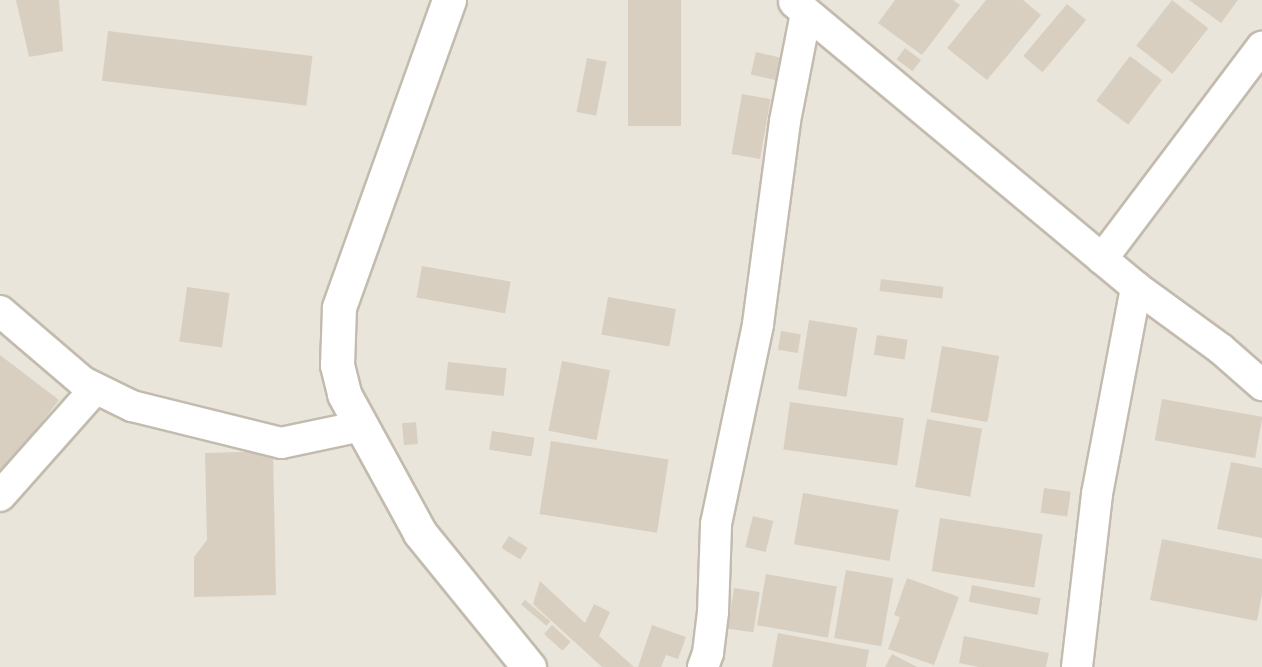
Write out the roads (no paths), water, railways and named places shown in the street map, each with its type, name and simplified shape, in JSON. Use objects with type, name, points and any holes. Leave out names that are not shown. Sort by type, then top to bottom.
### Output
[{"type":"street","points":[[449,0],[339,308],[337,365],[344,394],[420,533],[529,667]]},
{"type":"street","points":[[799,7],[1136,287],[1221,349],[1262,385]]},
{"type":"street","points":[[703,667],[708,653],[713,612],[716,524],[759,324],[799,7]]},
{"type":"street","points":[[1102,259],[1262,46]]},
{"type":"street","points":[[1077,667],[1097,495],[1136,287]]},
{"type":"street","points":[[0,311],[95,389],[132,406],[281,443],[362,426]]},
{"type":"street","points":[[0,496],[95,389]]}]
